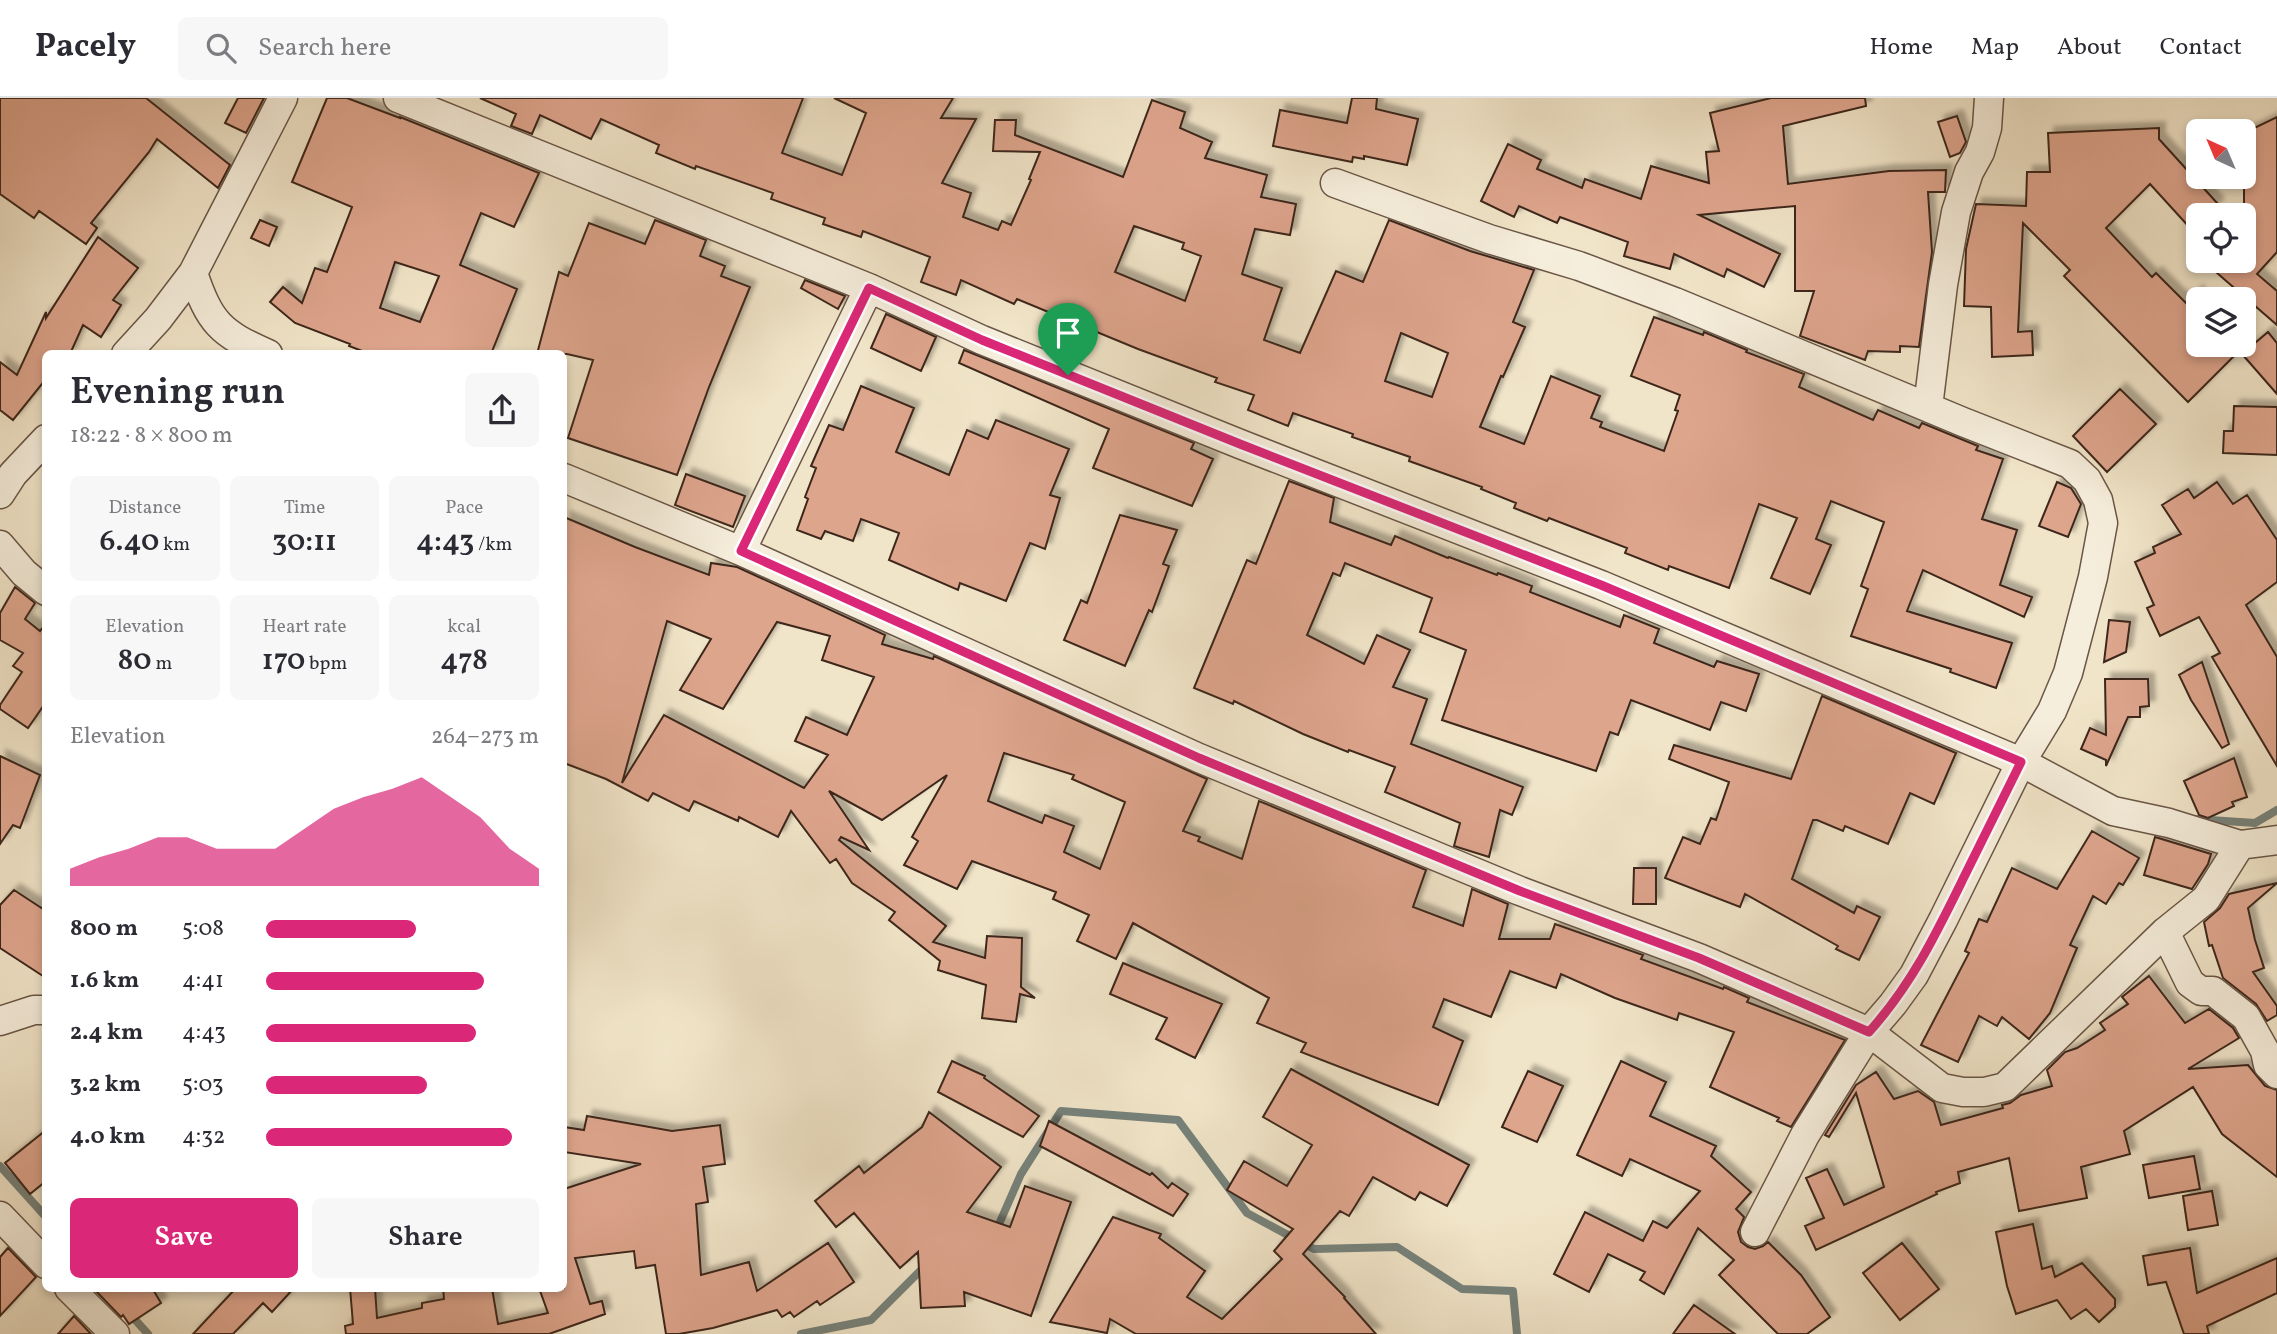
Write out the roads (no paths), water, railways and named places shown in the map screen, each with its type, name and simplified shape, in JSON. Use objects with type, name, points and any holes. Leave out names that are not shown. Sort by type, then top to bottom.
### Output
[{"type":"street","points":[[130,350],[159,319],[193,273],[283,98]]},
{"type":"street","points":[[398,98],[869,288],[982,340],[1601,585],[2021,762],[2113,811],[2240,845],[2277,840]]},
{"type":"street","points":[[1928,407],[1943,285],[1956,212],[1987,128],[1989,98]]},
{"type":"street","points":[[1335,183],[1675,302],[2070,464],[2087,480],[2098,500],[2103,523],[2093,577],[2068,673],[2052,711],[2021,762],[1914,975],[1894,1004],[1869,1032],[1805,1135],[1755,1232]]},
{"type":"street","points":[[193,273],[203,303],[218,326],[259,350]]},
{"type":"street","points":[[741,551],[869,288]]},
{"type":"street","points":[[0,494],[13,474],[42,443]]},
{"type":"street","points":[[567,479],[741,551],[1199,758],[1520,891],[1699,958],[1869,1032],[1942,1088],[1973,1092],[2005,1087],[2165,932],[2206,899],[2240,845]]},
{"type":"street","points":[[0,545],[24,573],[42,588]]},
{"type":"street","points":[[2165,932],[2190,983],[2201,990],[2213,991],[2246,1017],[2265,1051],[2268,1065],[2277,1074]]},
{"type":"street","points":[[0,1021],[42,1010]]},
{"type":"street","points":[[0,1216],[42,1260]]},
{"type":"street","points":[[73,1292],[115,1334]]},
{"type":"waterway","points":[[2195,819],[2255,823],[2277,810]]},
{"type":"waterway","points":[[996,1231],[1021,1174],[1061,1111],[1178,1120],[1247,1213],[1314,1249],[1397,1247],[1462,1289],[1513,1291],[1517,1334]]},
{"type":"waterway","points":[[0,1166],[42,1213]]},
{"type":"waterway","points":[[801,1334],[871,1320],[925,1266]]},
{"type":"waterway","points":[[129,1313],[148,1334]]}]
